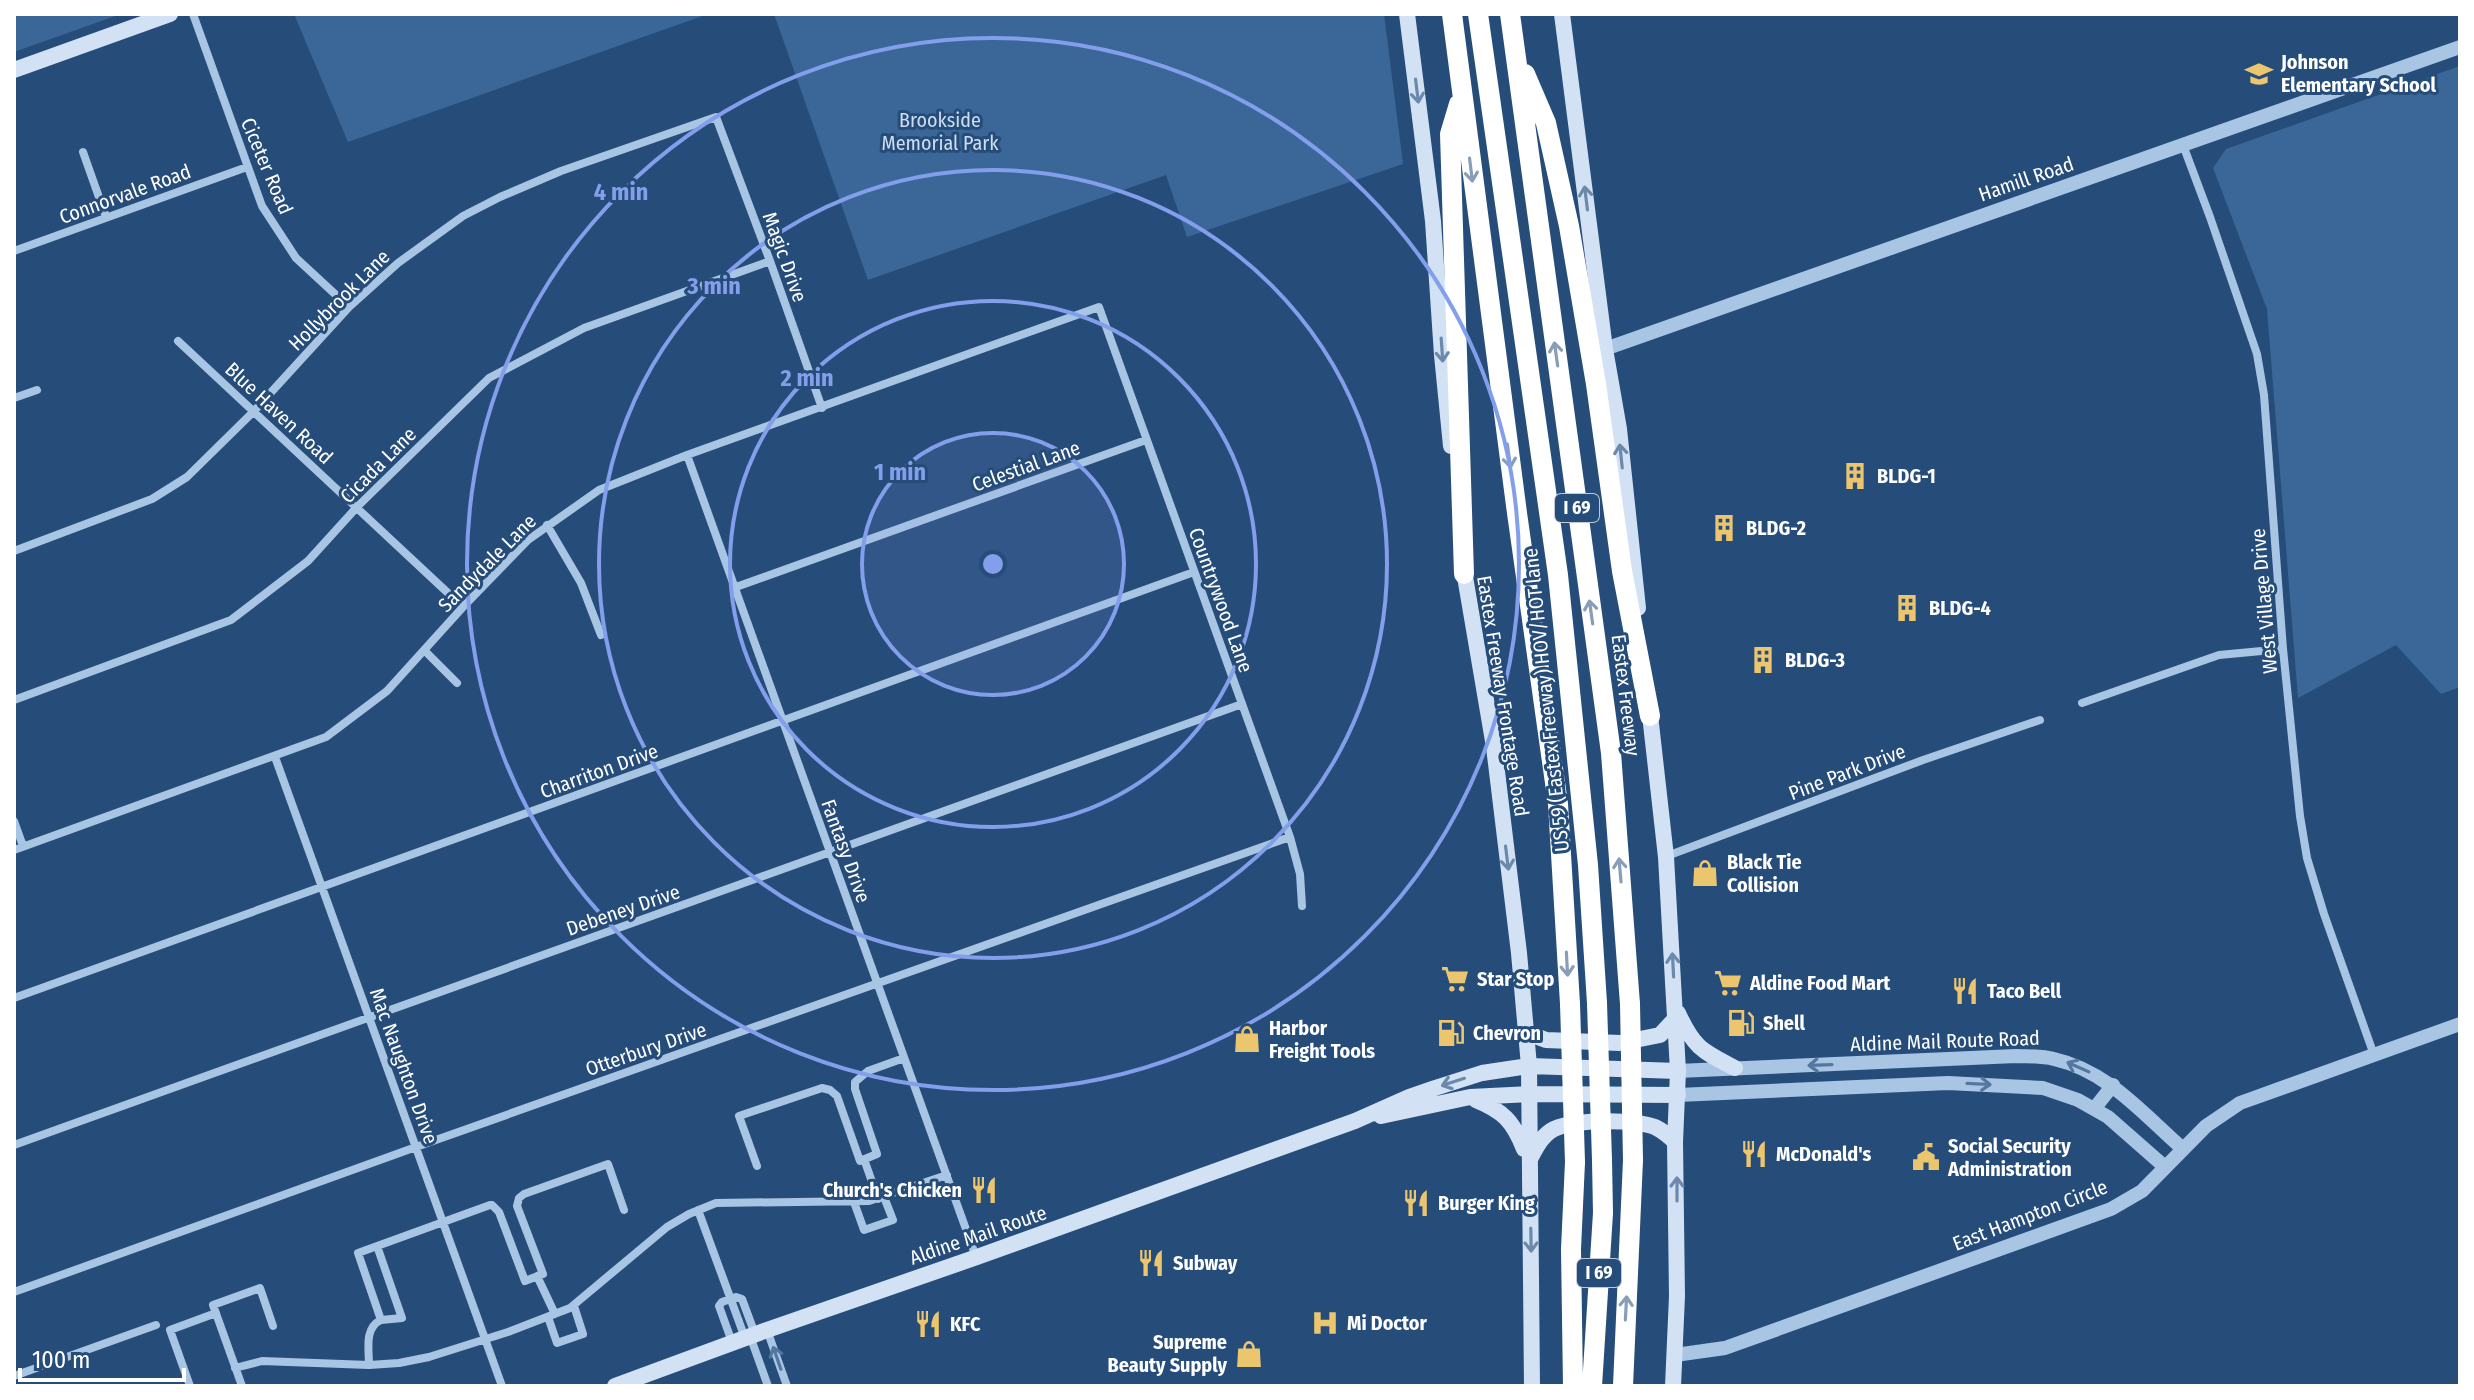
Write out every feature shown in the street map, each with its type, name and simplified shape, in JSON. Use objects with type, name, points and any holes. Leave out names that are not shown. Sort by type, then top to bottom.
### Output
[{"type":"highway","name":"I 69","points":[[1452,14],[1558,804],[1570,1004],[1575,1162],[1571,1249],[1577,1386]]},
{"type":"highway","name":"US 59 (Eastex Freeway) HOV/HOT lane","points":[[1478,14],[1558,575],[1588,865],[1597,1003],[1603,1213],[1577,1386]]},
{"type":"highway","name":"Eastex Freeway","points":[[1510,14],[1611,753],[1630,1004],[1633,1160],[1623,1386]]},
{"type":"highway","points":[[1514,51],[1546,123],[1569,226],[1596,384],[1622,571],[1650,716]]},
{"type":"highway","points":[[1462,93],[1450,134],[1464,574]]},
{"type":"main road","points":[[14,70],[170,14]]},
{"type":"main road","name":"Eastex Freeway Frontage Road","points":[[1407,14],[1433,221],[1442,355],[1464,574],[1494,747],[1529,1066],[1532,1386]]},
{"type":"main road","points":[[1562,14],[1605,349],[1619,429],[1666,857],[1678,1071],[1673,1386]]},
{"type":"main road","points":[[1525,1032],[1546,1040],[1620,1043],[1660,1035],[1674,1012]]},
{"type":"main road","points":[[1674,1012],[1698,1047],[1735,1068]]},
{"type":"main road","name":"Aldine Mail Route","points":[[615,1386],[1482,1073],[1529,1066],[1678,1071]]},
{"type":"main road","name":"Aldine Mail Route","points":[[1355,1121],[1470,1097],[1529,1094],[1678,1095]]},
{"type":"main road","points":[[1470,1097],[1502,1113],[1516,1130],[1529,1162]]},
{"type":"main road","points":[[1529,1162],[1541,1139],[1553,1129],[1584,1123],[1627,1121],[1655,1127],[1675,1142]]},
{"type":"street","name":"Ciceter Road","points":[[193,14],[262,206],[296,258],[349,307]]},
{"type":"street","name":"Hamill Road","points":[[1605,349],[2460,47]]},
{"type":"street","name":"Magic Drive","points":[[716,117],[822,408]]},
{"type":"street","name":"Hollybrook Lane","points":[[14,551],[152,499],[187,477],[254,411],[349,307],[398,263],[475,210],[561,171],[716,117]]},
{"type":"street","name":"West Village Drive","points":[[2183,145],[2257,354],[2264,395],[2283,649],[2307,858],[2374,1055]]},
{"type":"street","points":[[83,152],[106,217]]},
{"type":"street","name":"Connorvale Road","points":[[14,251],[247,167]]},
{"type":"street","name":"Cicada Lane","points":[[14,700],[231,620],[308,561],[357,507],[489,378],[584,328],[770,261]]},
{"type":"street","name":"Sandydale Lane","points":[[18,848],[326,737],[387,691],[528,540],[599,490],[687,455],[1099,307]]},
{"type":"street","name":"Countrywood Lane","points":[[1099,307],[1290,837],[1300,874],[1302,906]]},
{"type":"street","name":"Blue Haven Road","points":[[178,341],[463,607]]},
{"type":"street","points":[[14,398],[37,390]]},
{"type":"street","name":"Celestial Lane","points":[[736,587],[1146,440]]},
{"type":"street","name":"Fantasy Drive","points":[[687,455],[977,1257]]},
{"type":"street","points":[[547,525],[581,583],[601,635]]},
{"type":"street","name":"Charriton Drive","points":[[14,998],[1194,572]]},
{"type":"street","points":[[2082,703],[2219,655],[2283,649]]},
{"type":"street","points":[[424,650],[457,683]]},
{"type":"street","name":"Debeney Drive","points":[[14,1145],[1242,704]]},
{"type":"street","name":"Pine Park Drive","points":[[1666,857],[1923,760],[2040,720]]},
{"type":"street","name":"Mac Naughton Drive","points":[[275,757],[502,1386]]},
{"type":"street","points":[[14,821],[18,848]]},
{"type":"street","name":"Otterbury Drive","points":[[14,1292],[1290,837]]},
{"type":"street","name":"East Hampton Circle","points":[[1675,1355],[1725,1348],[2111,1209],[2142,1191],[2206,1126],[2240,1103],[2460,1024]]},
{"type":"street","name":"Aldine Mail Route Road","points":[[1678,1071],[2016,1056],[2051,1058],[2072,1064],[2113,1085],[2183,1149]]},
{"type":"street","points":[[757,1166],[739,1116],[818,1088],[830,1090],[837,1096],[860,1161],[877,1154],[855,1082],[862,1074],[904,1058]]},
{"type":"street","points":[[1943,1060],[1944,1083]]},
{"type":"street","points":[[1789,1090],[1790,1066]]},
{"type":"street","name":"Aldine Mail Route Road","points":[[1678,1095],[1944,1083],[2043,1088],[2078,1100],[2108,1117],[2165,1167]]},
{"type":"street","points":[[2094,1109],[2113,1085]]},
{"type":"street","points":[[837,1096],[855,1089]]},
{"type":"street","points":[[854,1202],[864,1230],[893,1220],[864,1159]]},
{"type":"street","points":[[381,1320],[358,1253],[490,1205],[499,1212],[525,1281],[543,1274],[517,1206],[524,1194],[608,1164],[624,1210]]},
{"type":"street","points":[[235,1368],[262,1361],[369,1365],[415,1361],[574,1306],[667,1227],[698,1210],[724,1202],[854,1202],[881,1198],[947,1175]]},
{"type":"street","points":[[499,1212],[517,1206]]},
{"type":"street","points":[[698,1210],[730,1299]]},
{"type":"street","points":[[369,1365],[370,1329],[374,1323],[402,1318],[377,1246]]},
{"type":"street","points":[[537,1276],[552,1316],[557,1343],[583,1334],[574,1306]]},
{"type":"street","points":[[242,1386],[213,1305],[260,1288],[273,1326]]},
{"type":"street","points":[[768,1386],[750,1336],[742,1299],[722,1302],[719,1306],[750,1336],[787,1386]]},
{"type":"street","points":[[190,1386],[170,1330],[216,1313]]},
{"type":"street","points":[[14,1376],[156,1325]]},
{"type":"green space","points":[[14,14],[121,14],[14,52]]},
{"type":"green space","points":[[294,14],[708,14],[348,142]]},
{"type":"green space","name":"Brookside Memorial Park","points":[[774,14],[1384,14],[1403,164],[1187,237],[1166,175],[868,280]]},
{"type":"green space","points":[[2460,66],[2460,687],[2441,694],[2396,645],[2298,698],[2267,309],[2213,168],[2226,149]]},
{"type":"place","name":"Johnson Elementary School","points":[[2259,74]]},
{"type":"place","name":"BLDG-1","points":[[1855,476]]},
{"type":"place","name":"BLDG-2","points":[[1724,528]]},
{"type":"place","name":"BLDG-4","points":[[1907,608]]},
{"type":"place","name":"BLDG-3","points":[[1763,660]]},
{"type":"place","name":"Black Tie Collision","points":[[1705,873]]},
{"type":"place","name":"Star Stop","points":[[1455,979]]},
{"type":"place","name":"Aldine Food Mart","points":[[1728,983]]},
{"type":"place","name":"Taco Bell","points":[[1965,991]]},
{"type":"place","name":"Shell","points":[[1741,1023]]},
{"type":"place","name":"Chevron","points":[[1451,1033]]},
{"type":"place","name":"Harbor Freight Tools","points":[[1247,1039]]},
{"type":"place","name":"McDonald's","points":[[1754,1154]]},
{"type":"place","name":"Social Security Administration","points":[[1926,1157]]},
{"type":"place","name":"Church's Chicken","points":[[984,1190]]},
{"type":"place","name":"Burger King","points":[[1416,1203]]},
{"type":"place","name":"Subway","points":[[1151,1263]]},
{"type":"place","name":"Mi Doctor","points":[[1325,1323]]},
{"type":"place","name":"KFC","points":[[928,1324]]},
{"type":"place","name":"Supreme Beauty Supply","points":[[1249,1354]]}]
